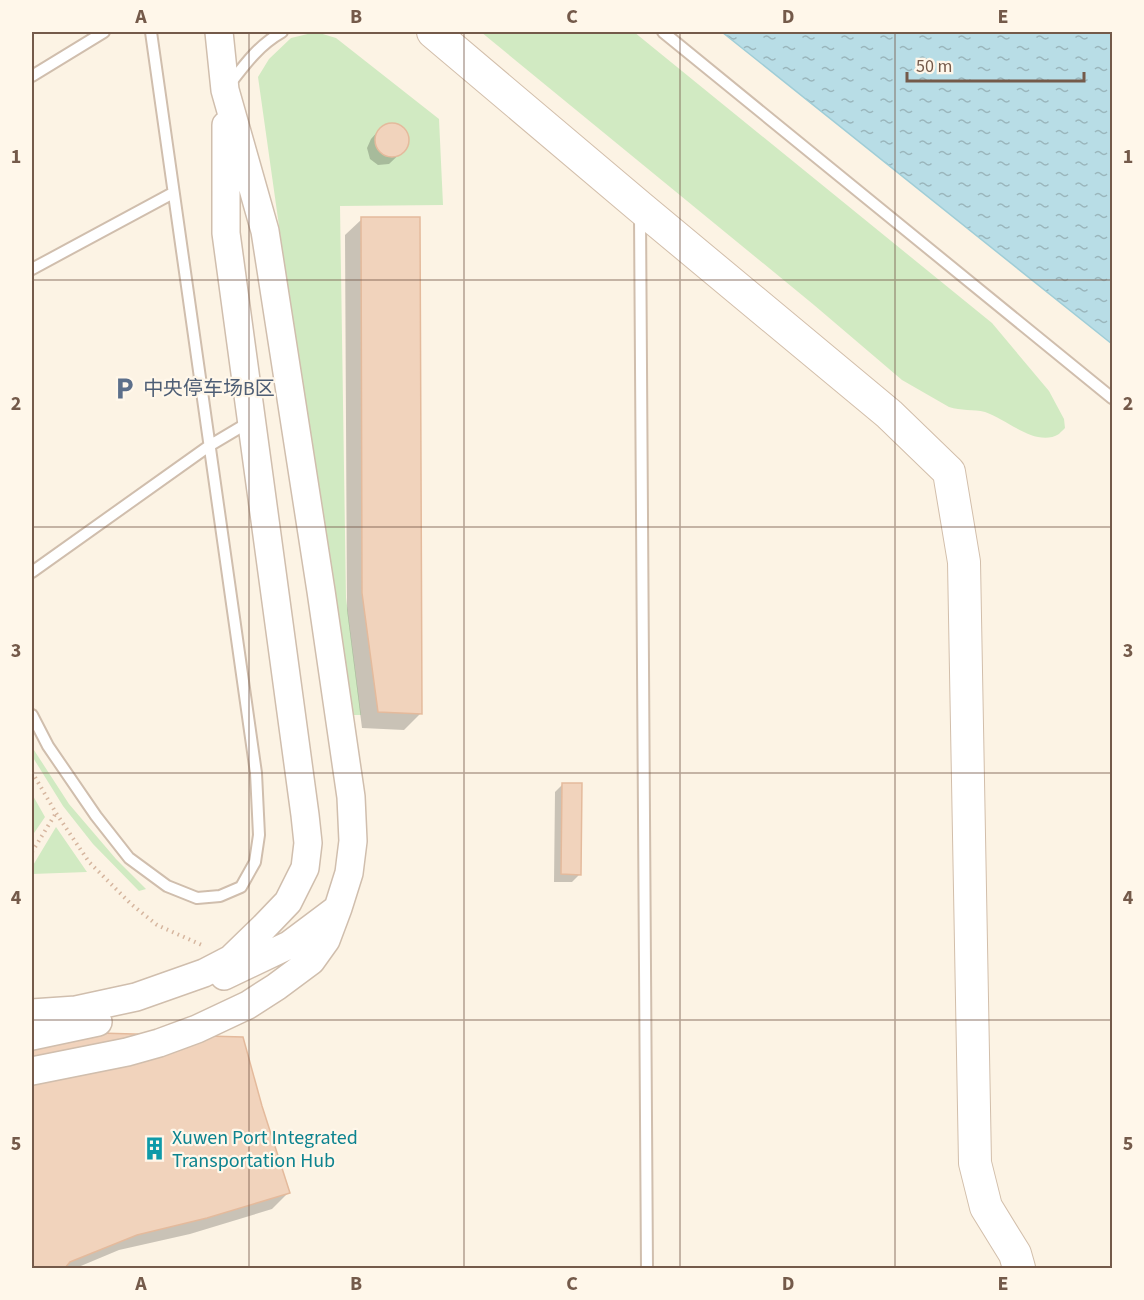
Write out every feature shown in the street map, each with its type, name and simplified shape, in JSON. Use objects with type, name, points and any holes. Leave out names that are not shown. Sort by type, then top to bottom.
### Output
[{"type":"main road","points":[[433,32],[890,414],[949,472],[964,562],[975,1162],[986,1207],[1015,1254],[1019,1269]]},
{"type":"street","points":[[32,1013],[76,1010],[136,997],[204,973],[231,959],[288,902],[305,868],[308,843],[226,233],[225,90],[219,32]]},
{"type":"street","points":[[32,1071],[127,1052],[159,1043],[197,1029],[248,1005],[311,961],[326,940],[349,873],[352,841],[351,798],[265,231],[225,90]]},
{"type":"street","points":[[32,1036],[121,1016],[192,990],[289,945],[338,908]]},
{"type":"lane","points":[[32,76],[104,32]]},
{"type":"lane","points":[[32,715],[54,755],[96,816],[129,858],[167,886],[197,898],[220,897],[241,888],[255,862],[259,836],[256,773],[151,32]]},
{"type":"lane","points":[[225,90],[252,55],[272,37],[282,32]]},
{"type":"lane","points":[[663,32],[1113,398]]},
{"type":"lane","points":[[32,269],[173,193]]},
{"type":"lane","points":[[640,207],[647,1269]]},
{"type":"lane","points":[[32,572],[209,446],[251,420]]},
{"type":"path","points":[[32,772],[89,862],[131,904],[157,925],[231,959]]},
{"type":"path","points":[[32,852],[56,813]]},
{"type":"green space","points":[[316,32],[336,38],[439,119],[443,205],[340,206],[346,598],[361,715],[348,715],[258,77],[269,59],[291,38]]},
{"type":"green space","points":[[481,32],[634,32],[992,323],[1049,391],[1064,419],[1065,428],[1059,434],[1050,437],[1031,435],[985,412],[949,407],[902,380]]},
{"type":"green space","points":[[32,747],[69,804],[116,859],[146,889],[139,891],[93,844],[63,806],[32,756]]},
{"type":"green space","points":[[32,794],[45,817],[32,836]]},
{"type":"green space","points":[[56,827],[87,872],[32,874],[32,867]]},
{"type":"water","points":[[722,32],[1112,32],[1112,344]]},
{"type":"building","points":[[392,123],[404,128],[409,140],[404,152],[392,157],[380,152],[375,140],[380,128]]},
{"type":"building","points":[[361,217],[420,217],[422,714],[378,712],[362,593]]},
{"type":"building","points":[[562,783],[582,783],[581,875],[561,874]]},
{"type":"building","name":"Xuwen Port Integrated Transportation Hub","points":[[32,1026],[98,1033],[243,1037],[290,1193],[207,1218],[137,1235],[70,1262],[65,1268],[32,1268]]},
{"type":"place","name":"中央停车场B区","points":[[125,389]]},
{"type":"place","name":"Xuwen Port Integrated Transportation Hub","points":[[154,1149]]}]
